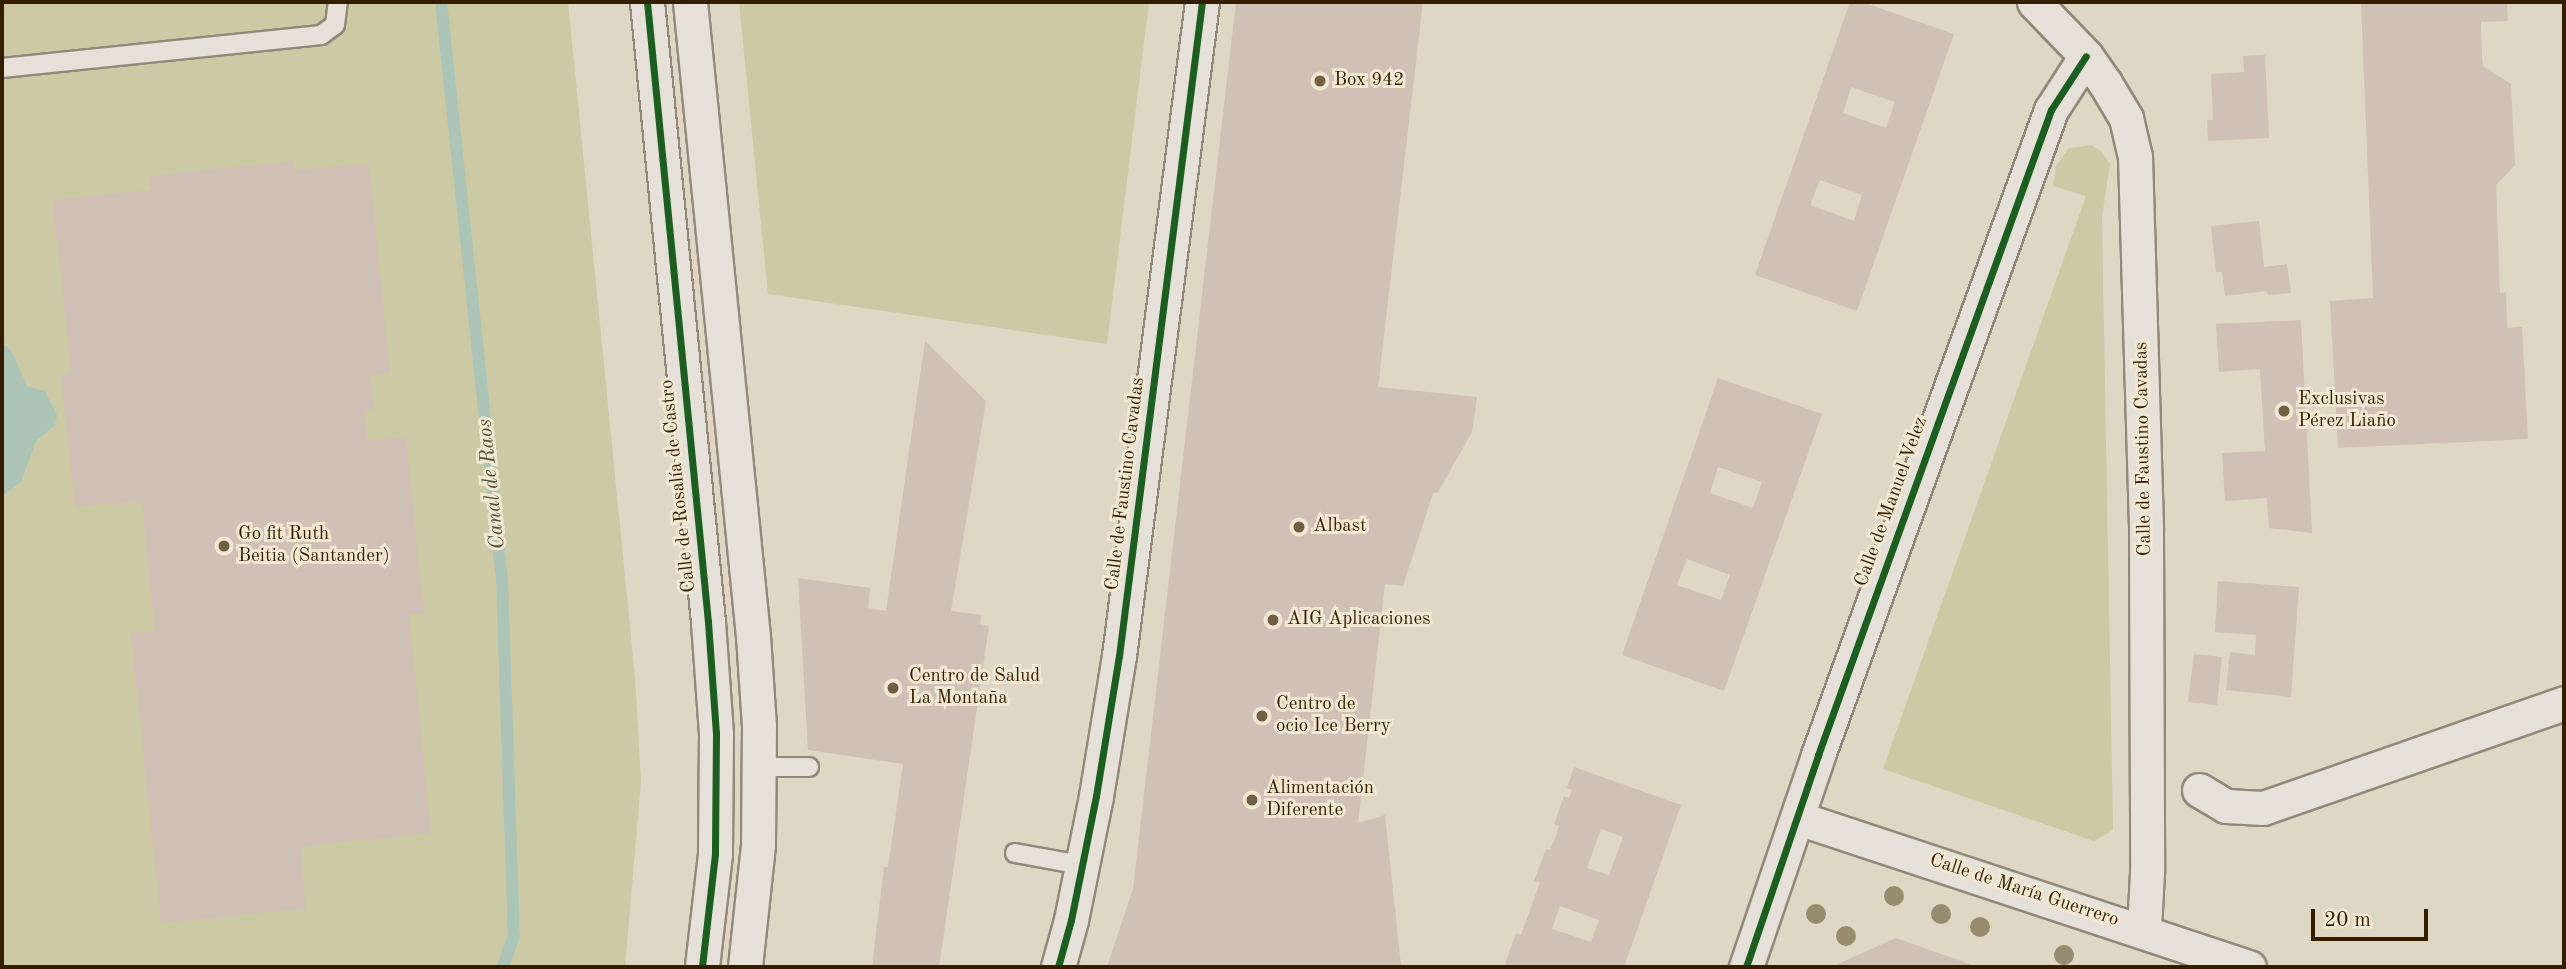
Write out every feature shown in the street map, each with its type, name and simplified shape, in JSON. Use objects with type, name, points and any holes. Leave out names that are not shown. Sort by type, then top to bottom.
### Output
[{"type":"street","name":"Calle de Rosalía de Castro","points":[[648,2],[708,622],[716,734],[715,854],[702,967]]},
{"type":"street","points":[[690,2],[753,636],[759,767],[756,873],[745,967]]},
{"type":"street","name":"Calle de Faustino Cavadas","points":[[1058,967],[1082,865],[1119,656],[1202,2]]},
{"type":"street","name":"Calle de Faustino Cavadas","points":[[2034,2],[2086,56],[2126,118],[2135,156],[2146,545],[2147,872],[2144,930]]},
{"type":"street","name":"Calle de Manuel Velez","points":[[1746,967],[2051,110],[2086,56]]},
{"type":"street","points":[[2199,790],[2226,806],[2263,807],[2564,702]]},
{"type":"street","name":"Calle de María Guerrero","points":[[1798,818],[2144,930],[2249,967]]},
{"type":"lane","points":[[2,68],[321,35],[335,25],[338,2]]},
{"type":"lane","points":[[759,767],[809,767]]},
{"type":"lane","points":[[1015,853],[1082,865]]},
{"type":"shaded area","name":"Go fit Ruth Beitia (Santander)","points":[[2,2],[568,2],[635,677],[641,782],[625,967],[2,967]]},
{"type":"shaded area","points":[[739,2],[1149,2],[1107,344],[768,294]]},
{"type":"shaded area","points":[[2091,145],[2101,151],[2110,164],[2102,217],[2113,830],[2094,841],[1883,769],[2086,196],[2053,186],[2056,166],[2069,148]]},
{"type":"shaded area","points":[[2,345],[7,346],[13,354],[27,386],[45,391],[57,415],[55,425],[36,441],[21,482],[2,496]]},
{"type":"building","points":[[1236,2],[1423,2],[1378,387],[1477,397],[1472,432],[1438,492],[1433,493],[1403,586],[1385,584],[1358,823],[1385,815],[1401,966],[1398,967],[1107,967],[1133,889]]},
{"type":"building","points":[[1850,2],[1862,2],[1954,34],[1857,311],[1755,275]],"holes":[[[1851,87],[1895,102],[1886,128],[1843,113]],[[1820,180],[1862,195],[1854,221],[1810,205]]]},
{"type":"building","points":[[2361,2],[2507,2],[2508,21],[2481,22],[2482,57],[2483,66],[2511,84],[2515,165],[2496,185],[2500,293],[2506,292],[2507,328],[2522,327],[2528,439],[2338,448],[2330,301],[2373,298]]},
{"type":"building","points":[[2265,55],[2269,138],[2208,141],[2207,120],[2213,120],[2211,74],[2244,72],[2243,56]]},
{"type":"building","points":[[294,161],[294,171],[369,163],[390,373],[370,375],[374,410],[364,410],[367,441],[406,437],[424,613],[409,614],[431,833],[300,846],[306,908],[161,923],[131,633],[155,631],[142,500],[75,507],[61,374],[71,373],[53,200],[151,190],[149,176]]},
{"type":"building","points":[[2259,221],[2264,267],[2287,264],[2291,293],[2268,295],[2267,291],[2225,296],[2222,272],[2216,272],[2211,226]]},
{"type":"building","name":"Exclusivas Pérez Liaño","points":[[2301,320],[2312,533],[2269,528],[2267,498],[2225,501],[2222,453],[2265,451],[2260,369],[2219,372],[2216,324]]},
{"type":"building","name":"Centro de Salud La Montaña","points":[[925,341],[986,401],[951,611],[981,615],[980,624],[989,626],[939,967],[872,967],[884,867],[888,867],[903,764],[808,750],[798,578],[870,588],[868,608],[886,611]]},
{"type":"building","points":[[1718,378],[1822,414],[1724,691],[1622,655]],"holes":[[[1718,467],[1762,482],[1753,508],[1710,493]],[[1687,559],[1730,575],[1721,600],[1677,585]]]},
{"type":"building","points":[[2218,581],[2299,587],[2291,697],[2226,690],[2230,652],[2255,655],[2256,635],[2215,632]]},
{"type":"building","points":[[2194,654],[2222,657],[2217,705],[2188,702]]},
{"type":"building","points":[[1574,767],[1681,805],[1624,967],[1509,967],[1505,964],[1516,933],[1521,935],[1540,882],[1534,881],[1546,849],[1550,850],[1555,839],[1559,826],[1554,824],[1564,796],[1569,798],[1572,790],[1567,788]],"holes":[[[1601,829],[1623,837],[1609,875],[1587,868]],[[1560,906],[1599,920],[1591,942],[1552,929]]]},
{"type":"building","points":[[1896,938],[1978,967],[1831,967]]},
{"type":"waterway","name":"Canal de Raos","points":[[441,2],[502,579],[514,935],[503,967]]},
{"type":"cycle path","points":[[647,2],[708,622],[716,734],[715,854],[702,967]]},
{"type":"cycle path","points":[[1058,967],[1071,920],[1096,796],[1119,656],[1202,2]]},
{"type":"cycle path","points":[[1746,967],[1818,755],[2051,110],[2086,56]]},
{"type":"place","name":"Box 942","points":[[1320,81]]},
{"type":"place","name":"Exclusivas Pérez Liaño","points":[[2284,411]]},
{"type":"place","name":"Albast","points":[[1299,527]]},
{"type":"place","name":"Go fit Ruth Beitia (Santander)","points":[[224,546]]},
{"type":"place","name":"AIG Aplicaciones","points":[[1273,620]]},
{"type":"place","name":"Centro de Salud La Montaña","points":[[893,688]]},
{"type":"place","name":"Centro de ocio Ice Berry","points":[[1262,716]]},
{"type":"place","name":"Alimentación Diferente","points":[[1252,800]]}]
